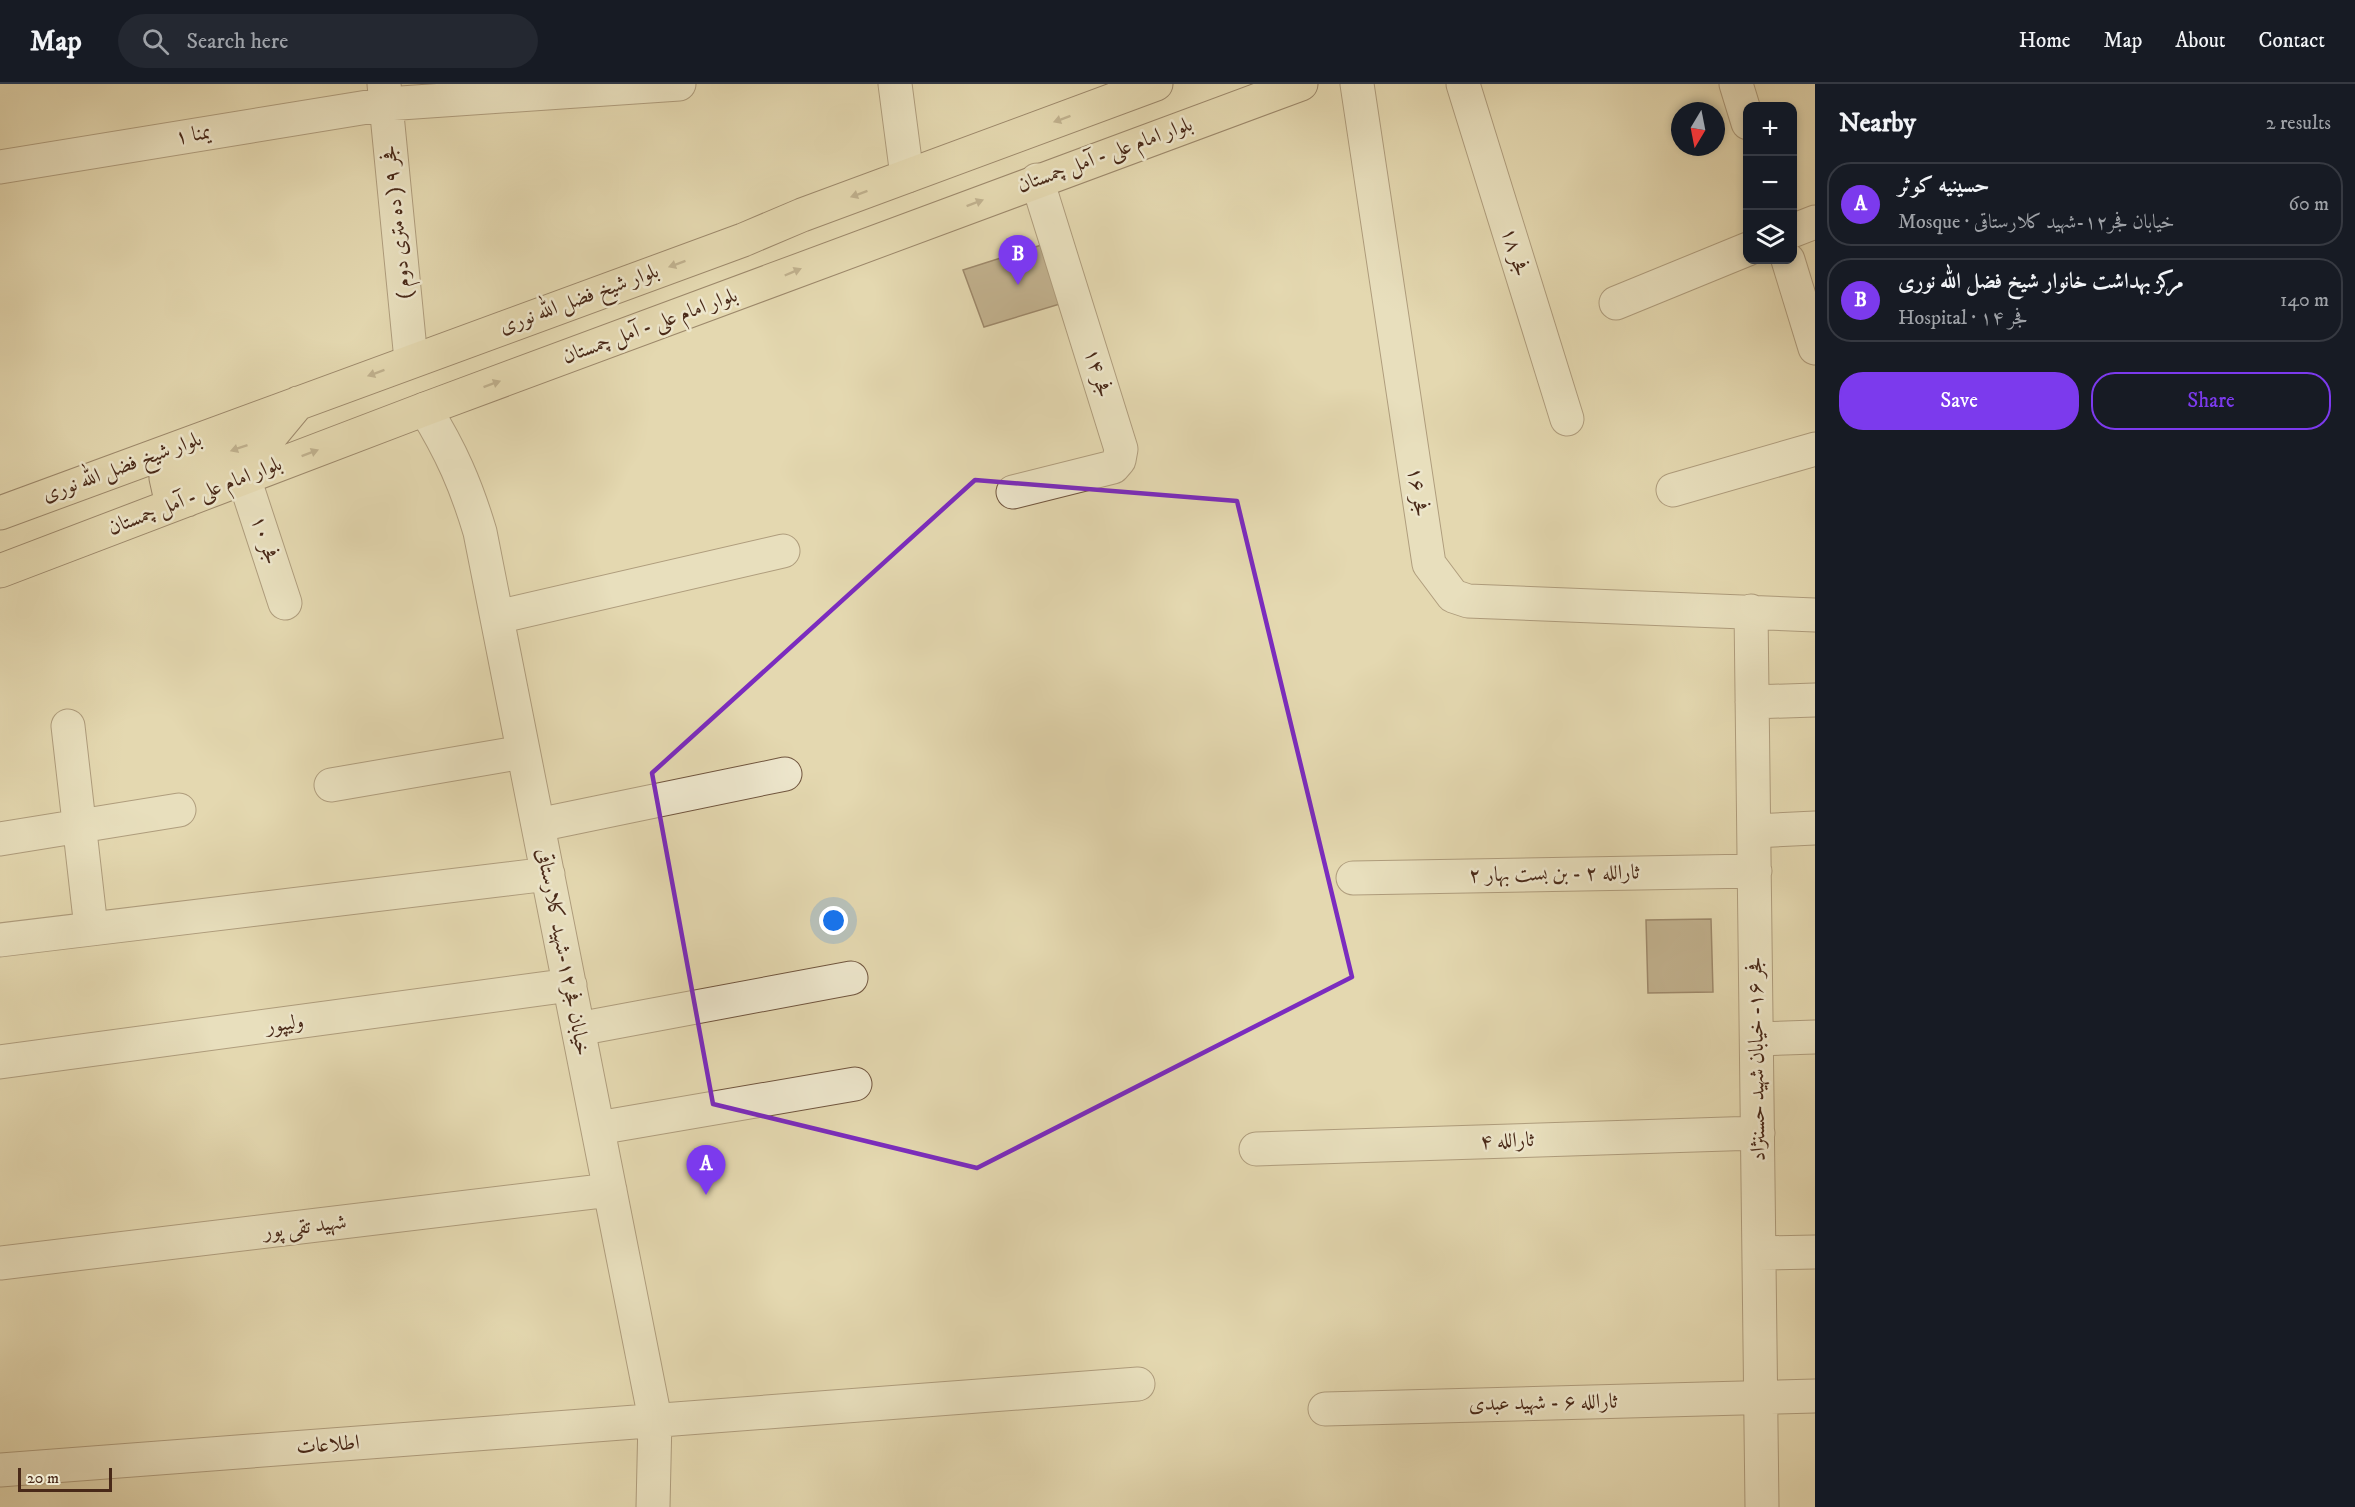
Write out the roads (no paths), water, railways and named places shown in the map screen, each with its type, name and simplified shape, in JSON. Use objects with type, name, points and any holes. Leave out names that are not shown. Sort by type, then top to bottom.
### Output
[{"type":"main road","name":"بلوار شیخ فضل الله نوری","points":[[0,513],[299,401],[743,240],[907,176],[1101,94],[1156,84]]},
{"type":"main road","name":"بلوار امام علی - آمل چمستان","points":[[6,569],[425,409],[763,285],[1037,180],[1301,84]]},
{"type":"main road","points":[[743,240],[763,285]]},
{"type":"main road","points":[[187,500],[170,496],[166,478],[207,459],[269,438],[299,401]]},
{"type":"main road","points":[[6,569],[39,537],[117,512],[128,500],[122,486],[91,479]]},
{"type":"street","name":"یمنا ۱","points":[[0,167],[385,94],[679,84]]},
{"type":"street","points":[[895,84],[907,176]]},
{"type":"street","name":"فجر ۱۶","points":[[1357,84],[1429,564],[1453,596],[1468,601],[1815,615]]},
{"type":"street","name":"فجر ۱۸","points":[[1463,84],[1567,419]]},
{"type":"street","points":[[1736,84],[1743,107]]},
{"type":"street","name":"فجر ۹ ( ده متری دوم )","points":[[385,94],[411,360]]},
{"type":"street","name":"فجر ۱۴","points":[[1013,492],[1113,467],[1119,460],[1121,449],[1037,180]]},
{"type":"street","points":[[1797,229],[1815,222]]},
{"type":"street","points":[[1616,303],[1743,251]]},
{"type":"street","points":[[1789,264],[1815,348]]},
{"type":"street","name":"خيابان فجر۱۲-شهيد كلارستاقی","points":[[425,409],[452,453],[480,532],[655,1419],[653,1507]]},
{"type":"street","points":[[1673,490],[1815,449]]},
{"type":"street","name":"فجر ۱۰","points":[[244,478],[285,603]]},
{"type":"street","points":[[497,617],[783,551]]},
{"type":"street","name":"فجر ۱۶- خیابان شهید حسننژاد","points":[[1751,611],[1762,1507]]},
{"type":"street","points":[[1752,702],[1815,700]]},
{"type":"street","points":[[68,726],[91,928]]},
{"type":"street","points":[[331,785],[523,752]]},
{"type":"street","points":[[538,825],[784,774]]},
{"type":"street","points":[[0,839],[178,810]]},
{"type":"street","points":[[1754,831],[1815,828]]},
{"type":"street","name":"ثارالله ۲ - بن بست بهار ۲","points":[[1353,878],[1755,871]]},
{"type":"street","points":[[0,940],[548,874]]},
{"type":"street","points":[[578,1029],[851,978]]},
{"type":"street","name":"ولیپور","points":[[0,1062],[570,985]]},
{"type":"street","points":[[1756,1039],[1815,1037]]},
{"type":"street","points":[[598,1128],[855,1084]]},
{"type":"street","name":"ثارالله ۴","points":[[1256,1149],[1758,1133]]},
{"type":"street","name":"شهید تقی پور","points":[[0,1263],[610,1190]]},
{"type":"street","points":[[1759,1253],[1815,1252]]},
{"type":"street","name":"اطلاعات","points":[[0,1470],[1138,1384]]},
{"type":"street","name":"ثارالله ۶ - شهید عبدی","points":[[1325,1408],[1815,1396]]},
{"type":"place","name":"مرکز بهداشت خانوار شیخ فضل الله نوری","points":[[1018,285]]},
{"type":"place","name":"حسینیه کوثر","points":[[706,1195]]}]
